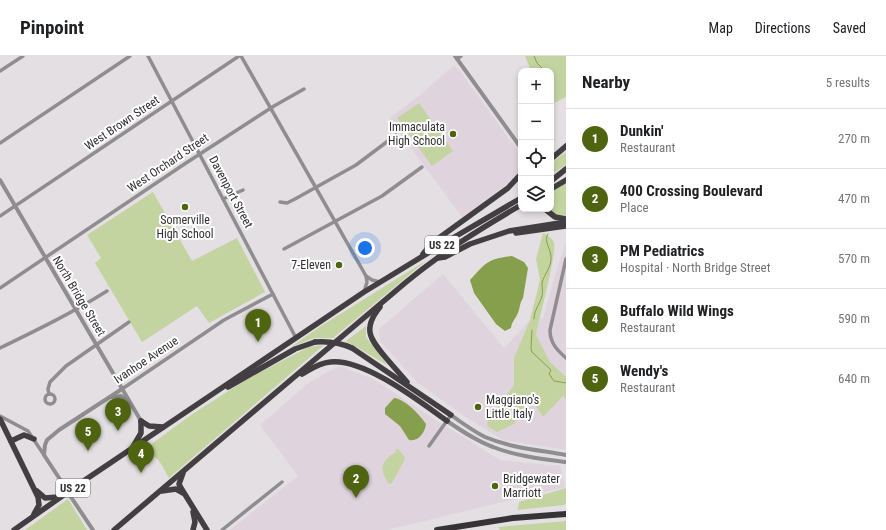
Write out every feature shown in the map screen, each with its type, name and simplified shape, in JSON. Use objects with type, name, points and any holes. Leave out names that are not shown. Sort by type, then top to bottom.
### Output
[{"type":"highway","points":[[554,154],[566,146]]},
{"type":"highway","points":[[554,156],[557,152]]},
{"type":"highway","points":[[554,179],[566,169]]},
{"type":"highway","points":[[554,179],[566,173]]},
{"type":"highway","points":[[422,256],[432,243],[508,188],[519,176]]},
{"type":"highway","points":[[554,187],[566,180]]},
{"type":"highway","name":"US 22","points":[[14,530],[61,496],[364,292],[518,200]]},
{"type":"highway","name":"US 22","points":[[114,530],[389,296],[436,258],[518,207]]},
{"type":"highway","points":[[549,212],[566,220]]},
{"type":"highway","points":[[436,258],[445,257],[470,244],[509,231],[566,220]]},
{"type":"highway","points":[[504,233],[566,226]]},
{"type":"highway","points":[[389,296],[371,320],[370,335],[375,345],[416,391]]},
{"type":"highway","points":[[192,409],[295,349],[315,342],[329,341],[352,348],[451,415]]},
{"type":"highway","points":[[288,383],[320,364],[339,361],[350,363],[371,372],[394,385],[447,421]]},
{"type":"highway","points":[[0,419],[39,500],[39,505],[31,518]]},
{"type":"highway","points":[[141,421],[149,426],[166,426]]},
{"type":"highway","points":[[131,449],[140,436],[142,429],[141,421]]},
{"type":"highway","points":[[11,441],[24,435],[34,439]]},
{"type":"highway","points":[[184,472],[180,484],[183,493],[207,530]]},
{"type":"highway","points":[[161,491],[176,489],[183,493]]},
{"type":"highway","points":[[35,490],[46,498],[61,496]]},
{"type":"highway","points":[[191,506],[194,515],[194,530]]},
{"type":"highway","points":[[437,530],[513,518],[566,514]]},
{"type":"street","points":[[0,71],[23,56]]},
{"type":"street","points":[[0,143],[130,56]]},
{"type":"street","name":"Davenport Street","points":[[148,56],[296,338]]},
{"type":"street","points":[[240,56],[366,276],[372,280],[380,282]]},
{"type":"street","name":"West Brown Street","points":[[0,216],[240,56]]},
{"type":"street","points":[[458,57],[518,144]]},
{"type":"street","name":"West Orchard Street","points":[[0,288],[200,154],[271,108],[304,89]]},
{"type":"street","points":[[280,202],[291,201],[356,165],[396,135]]},
{"type":"street","points":[[284,249],[382,196],[422,168]]},
{"type":"street","name":"North Bridge Street","points":[[0,180],[141,421]]},
{"type":"street","points":[[223,199],[243,190]]},
{"type":"street","points":[[566,259],[550,333],[554,347],[566,358]]},
{"type":"street","points":[[364,292],[366,276]]},
{"type":"street","points":[[0,348],[51,324],[106,291]]},
{"type":"street","name":"Ivanhoe Avenue","points":[[44,455],[45,445],[53,435],[224,320],[273,294]]},
{"type":"street","points":[[49,394],[48,386],[52,379],[66,366],[129,322]]},
{"type":"street","points":[[108,397],[121,396],[131,403]]},
{"type":"street","points":[[429,446],[451,415],[478,433],[501,442],[516,447],[566,455]]},
{"type":"street","points":[[0,416],[25,429],[34,439],[93,530]]},
{"type":"street","points":[[447,421],[470,436],[492,447],[529,456],[566,462]]},
{"type":"street","points":[[222,530],[282,482]]},
{"type":"shaded area","points":[[525,56],[566,56],[566,97],[554,103],[554,68],[530,68]]},
{"type":"shaded area","name":"Immaculata High School","points":[[454,65],[460,71],[517,150],[518,174],[510,182],[462,217],[389,118],[419,96]]},
{"type":"shaded area","points":[[419,103],[453,151],[432,166],[397,118]]},
{"type":"shaded area","points":[[566,152],[566,165],[554,172],[554,162]]},
{"type":"shaded area","points":[[566,183],[566,217],[555,215],[551,212],[554,212],[554,190]]},
{"type":"shaded area","points":[[153,192],[192,261],[237,238],[265,292],[209,323],[197,306],[142,342],[95,263],[101,258],[87,235]]},
{"type":"shaded area","points":[[543,233],[552,240],[554,243],[554,249],[536,335],[550,362],[566,377],[566,399],[563,396],[543,417],[530,397],[514,424],[497,432],[487,426],[488,420],[514,385],[514,358],[530,320],[540,280],[536,259]]},
{"type":"shaded area","points":[[566,242],[566,450],[503,440],[464,416],[417,382],[380,341],[379,329],[443,274],[504,348],[530,320],[543,318]]},
{"type":"shaded area","points":[[512,256],[524,262],[528,268],[523,298],[518,313],[511,328],[505,331],[496,324],[474,293],[470,280],[488,262],[497,258]]},
{"type":"shaded area","points":[[427,260],[333,338],[314,338],[291,347],[321,326]]},
{"type":"shaded area","points":[[366,326],[366,337],[387,365],[346,341]]},
{"type":"shaded area","points":[[324,345],[169,478],[156,458],[143,453],[142,451],[191,415],[249,378],[309,347]]},
{"type":"shaded area","points":[[339,366],[373,379],[500,460],[560,466],[565,487],[387,530],[230,530],[298,476],[260,425],[311,381]]},
{"type":"shaded area","points":[[394,398],[407,404],[426,424],[423,433],[419,438],[409,440],[400,426],[385,414],[385,408]]},
{"type":"shaded area","points":[[396,449],[398,449],[405,459],[392,483],[389,484],[384,474],[383,466],[384,462],[396,452]]},
{"type":"shaded area","points":[[566,488],[566,504],[564,505],[517,510],[519,502]]},
{"type":"shaded area","points":[[68,499],[87,530],[25,530]]},
{"type":"shaded area","points":[[566,521],[566,530],[500,530],[498,527]]},
{"type":"waterway","points":[[534,56],[537,63],[542,68]]},
{"type":"waterway","points":[[534,319],[542,296],[542,283],[551,261],[551,254],[546,239],[548,234]]},
{"type":"waterway","points":[[532,330],[532,352],[551,370],[549,374],[554,381],[566,383]]},
{"type":"place","name":"Immaculata High School","points":[[453,134]]},
{"type":"place","name":"Somerville High School","points":[[185,207]]},
{"type":"place","name":"7-Eleven","points":[[339,265]]},
{"type":"place","name":"Dunkin'","points":[[258,342]]},
{"type":"place","name":"Maggiano's Little Italy","points":[[478,407]]},
{"type":"place","name":"PM Pediatrics","points":[[118,431]]},
{"type":"place","name":"Wendy's","points":[[88,451]]},
{"type":"place","name":"Buffalo Wild Wings","points":[[141,473]]},
{"type":"place","name":"Bridgewater Marriott","points":[[495,486]]},
{"type":"place","name":"400 Crossing Boulevard","points":[[356,498]]}]
